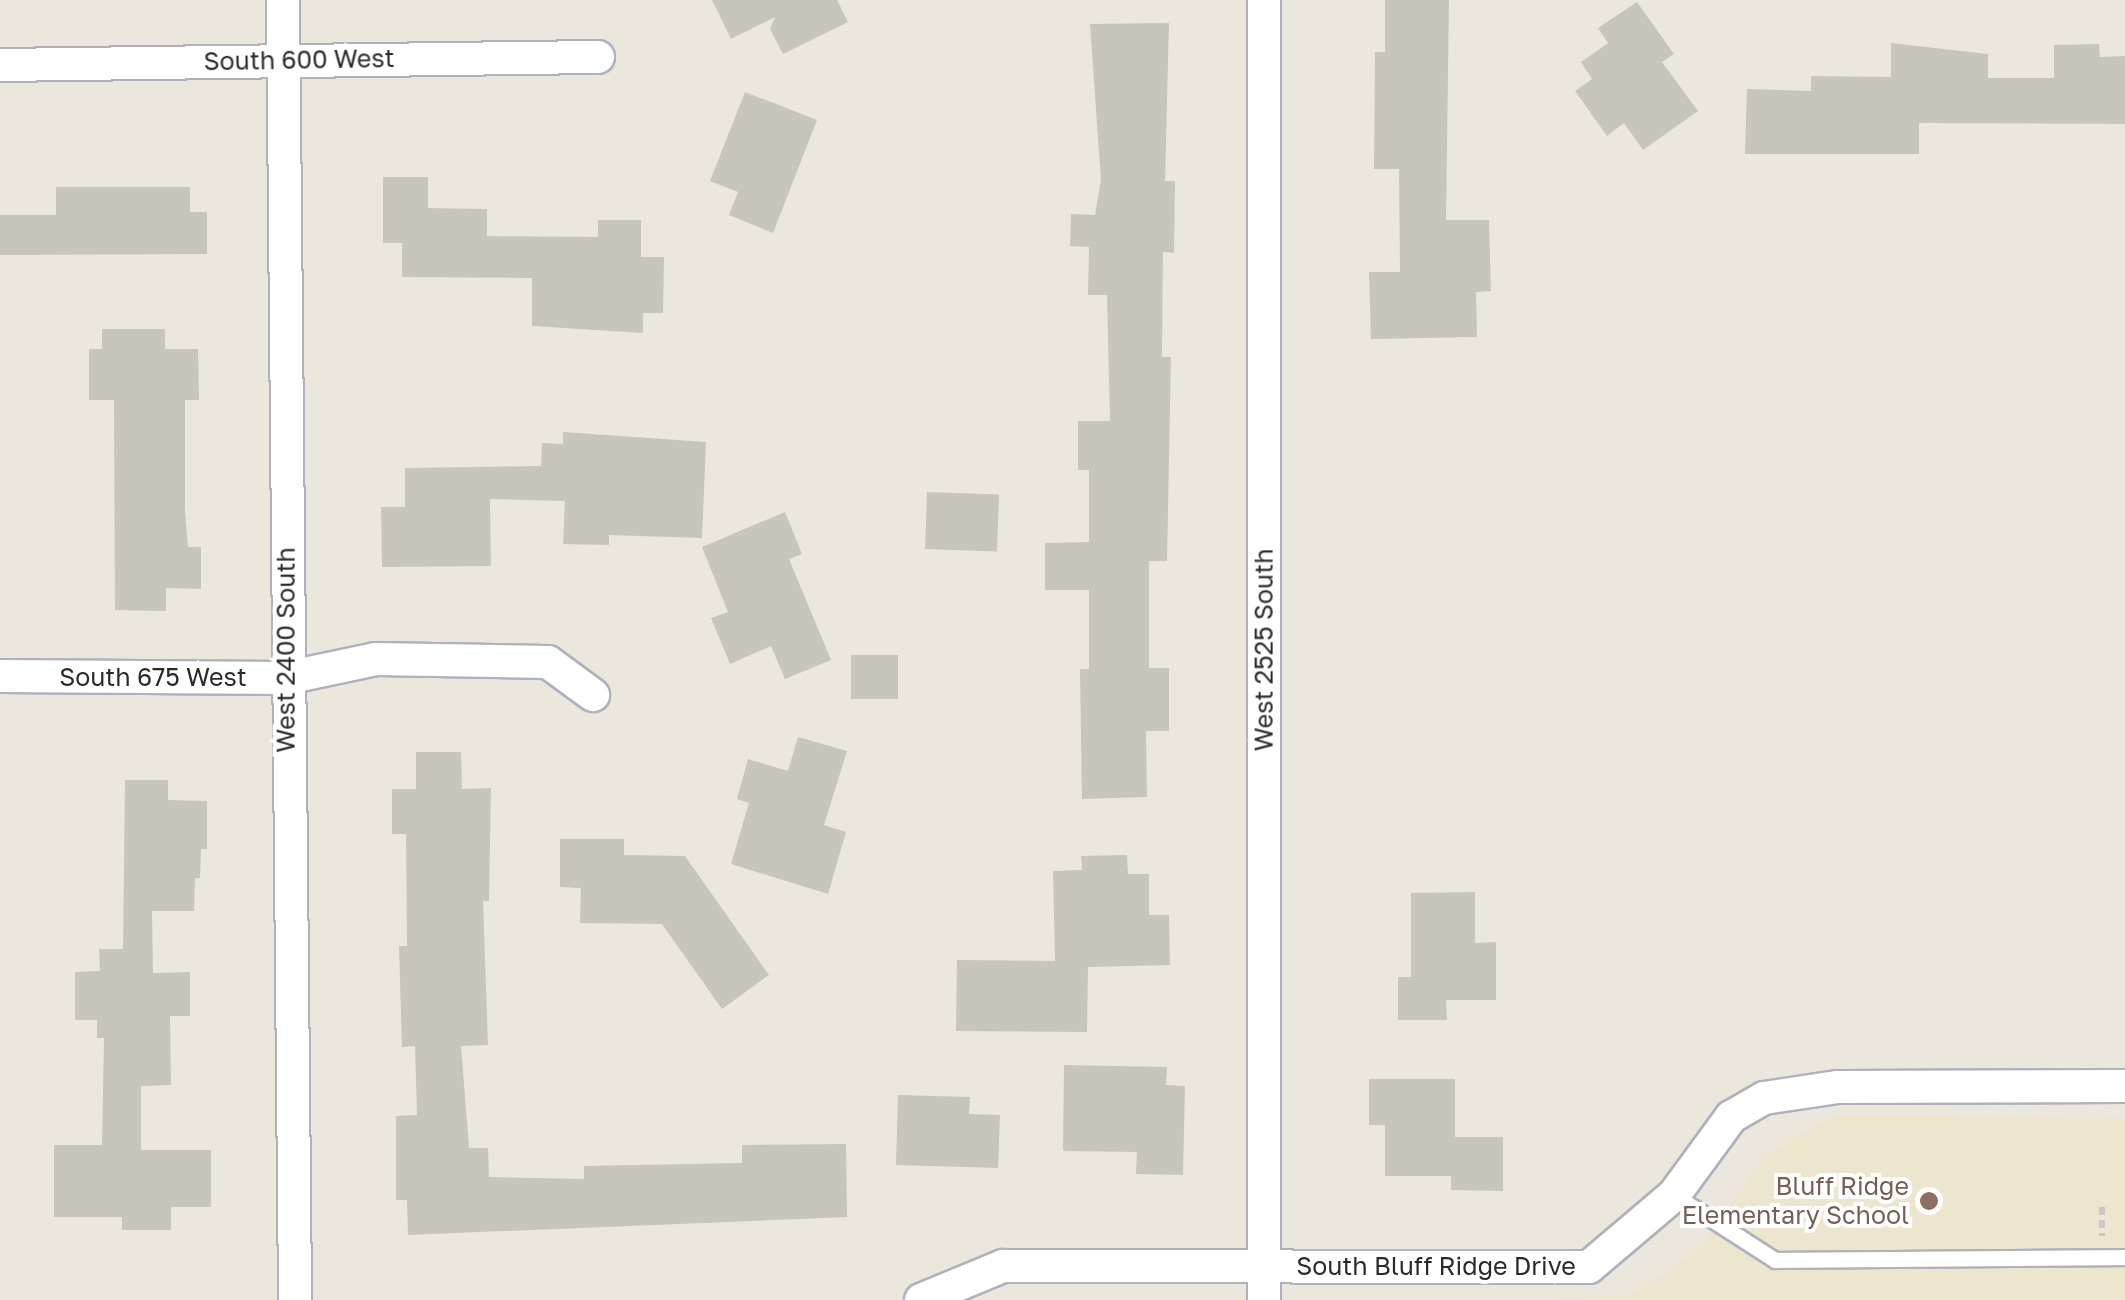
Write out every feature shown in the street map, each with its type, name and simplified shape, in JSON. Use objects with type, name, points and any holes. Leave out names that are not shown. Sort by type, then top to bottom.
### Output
[{"type":"street","name":"West 2400 South","points":[[283,0],[294,1300]]},
{"type":"street","name":"West 2525 South","points":[[1264,0],[1264,1300]]},
{"type":"street","name":"South 600 West","points":[[0,65],[598,57]]},
{"type":"street","name":"South 675 West","points":[[0,676],[286,678],[376,659],[548,662],[594,695]]},
{"type":"street","name":"South Bluff Ridge Drive","points":[[921,1300],[1002,1266],[1589,1266],[1674,1196],[1731,1117],[1764,1098],[1838,1087],[2125,1086]]},
{"type":"lane","points":[[1674,1196],[1775,1260],[2125,1257]]},
{"type":"shaded area","name":"Bluff Ridge Elementary School","points":[[1834,1115],[2125,1119],[2125,1300],[1548,1300],[1629,1295],[1655,1280],[1700,1248],[1765,1155]]},
{"type":"building","points":[[712,0],[837,0],[848,22],[783,54],[770,29],[775,17],[731,39]]},
{"type":"building","points":[[1385,0],[1449,0],[1446,220],[1489,220],[1491,291],[1476,292],[1477,337],[1371,339],[1369,272],[1400,272],[1399,169],[1374,169],[1375,52],[1385,52]]},
{"type":"building","points":[[1637,2],[1674,54],[1662,62],[1698,111],[1643,150],[1624,123],[1607,136],[1575,91],[1592,79],[1581,62],[1608,43],[1598,28]]},
{"type":"building","points":[[1169,23],[1165,181],[1175,181],[1174,253],[1163,252],[1162,357],[1171,357],[1167,561],[1149,561],[1149,668],[1169,668],[1169,731],[1146,731],[1147,797],[1082,799],[1080,669],[1089,669],[1089,590],[1045,590],[1045,543],[1089,542],[1089,470],[1078,470],[1078,421],[1110,421],[1107,295],[1088,295],[1089,247],[1070,246],[1071,214],[1095,215],[1101,180],[1090,24]]},
{"type":"building","points":[[1891,43],[1988,54],[1988,78],[2054,78],[2054,45],[2099,44],[2100,57],[2125,56],[2125,124],[1919,123],[1919,154],[1745,154],[1747,89],[1811,91],[1811,76],[1891,77]]},
{"type":"building","points":[[745,92],[817,120],[773,233],[729,215],[738,192],[710,181]]},
{"type":"building","points":[[383,177],[428,177],[428,208],[487,209],[487,236],[598,237],[598,220],[641,220],[641,257],[664,257],[663,313],[643,313],[643,333],[532,326],[532,278],[402,277],[402,243],[383,243]]},
{"type":"building","points":[[56,187],[190,187],[190,212],[207,212],[207,254],[0,255],[0,215],[56,215]]},
{"type":"building","points":[[102,329],[165,329],[165,349],[198,349],[199,400],[185,400],[185,511],[188,547],[201,547],[201,589],[166,588],[166,611],[115,610],[114,400],[89,400],[89,349],[102,349]]},
{"type":"building","points":[[563,432],[706,442],[702,538],[609,535],[609,545],[563,544],[565,501],[490,499],[491,566],[382,567],[381,507],[405,507],[405,468],[541,466],[542,443],[563,444]]},
{"type":"building","points":[[927,492],[999,495],[997,551],[925,549]]},
{"type":"building","points":[[785,512],[802,554],[789,559],[831,660],[785,679],[771,646],[730,664],[711,618],[728,612],[702,547]]},
{"type":"building","points":[[851,655],[898,655],[898,699],[851,699]]},
{"type":"building","points":[[798,737],[847,751],[824,825],[846,832],[828,894],[731,864],[749,803],[737,799],[748,759],[788,771]]},
{"type":"building","points":[[416,752],[461,752],[462,789],[491,788],[489,901],[483,901],[488,1045],[461,1046],[469,1148],[488,1148],[489,1177],[584,1179],[584,1166],[742,1163],[742,1145],[846,1144],[847,1217],[408,1235],[407,1200],[396,1200],[396,1116],[417,1115],[415,1046],[402,1047],[399,946],[407,946],[406,834],[392,834],[392,789],[416,789]]},
{"type":"building","points":[[125,780],[168,780],[168,800],[207,801],[207,849],[201,849],[194,911],[152,911],[153,973],[190,972],[190,1016],[170,1016],[171,1085],[141,1086],[141,1150],[211,1150],[211,1207],[171,1207],[171,1230],[122,1230],[122,1217],[54,1217],[54,1145],[102,1145],[104,1038],[97,1038],[97,1020],[75,1020],[75,972],[100,971],[99,949],[123,949]]},
{"type":"building","points":[[560,839],[624,839],[624,855],[685,856],[769,975],[722,1009],[662,924],[580,923],[581,888],[560,887]]},
{"type":"building","points":[[1127,855],[1128,874],[1149,874],[1149,915],[1169,915],[1170,965],[1088,967],[1087,1032],[956,1031],[957,960],[1055,961],[1053,871],[1082,870],[1081,856]]},
{"type":"building","points":[[1475,892],[1475,943],[1496,942],[1496,1000],[1446,1000],[1447,1020],[1398,1020],[1398,977],[1411,977],[1411,893]]},
{"type":"building","points":[[1064,1065],[1167,1067],[1166,1085],[1185,1086],[1183,1175],[1136,1174],[1137,1152],[1063,1151]]},
{"type":"building","points":[[1369,1079],[1455,1079],[1455,1137],[1503,1137],[1503,1191],[1451,1190],[1451,1176],[1385,1176],[1385,1125],[1369,1125]]},
{"type":"building","points":[[898,1095],[970,1097],[969,1114],[1000,1115],[998,1168],[896,1165]]},
{"type":"place","name":"Bluff Ridge Elementary School","points":[[1929,1201]]}]
